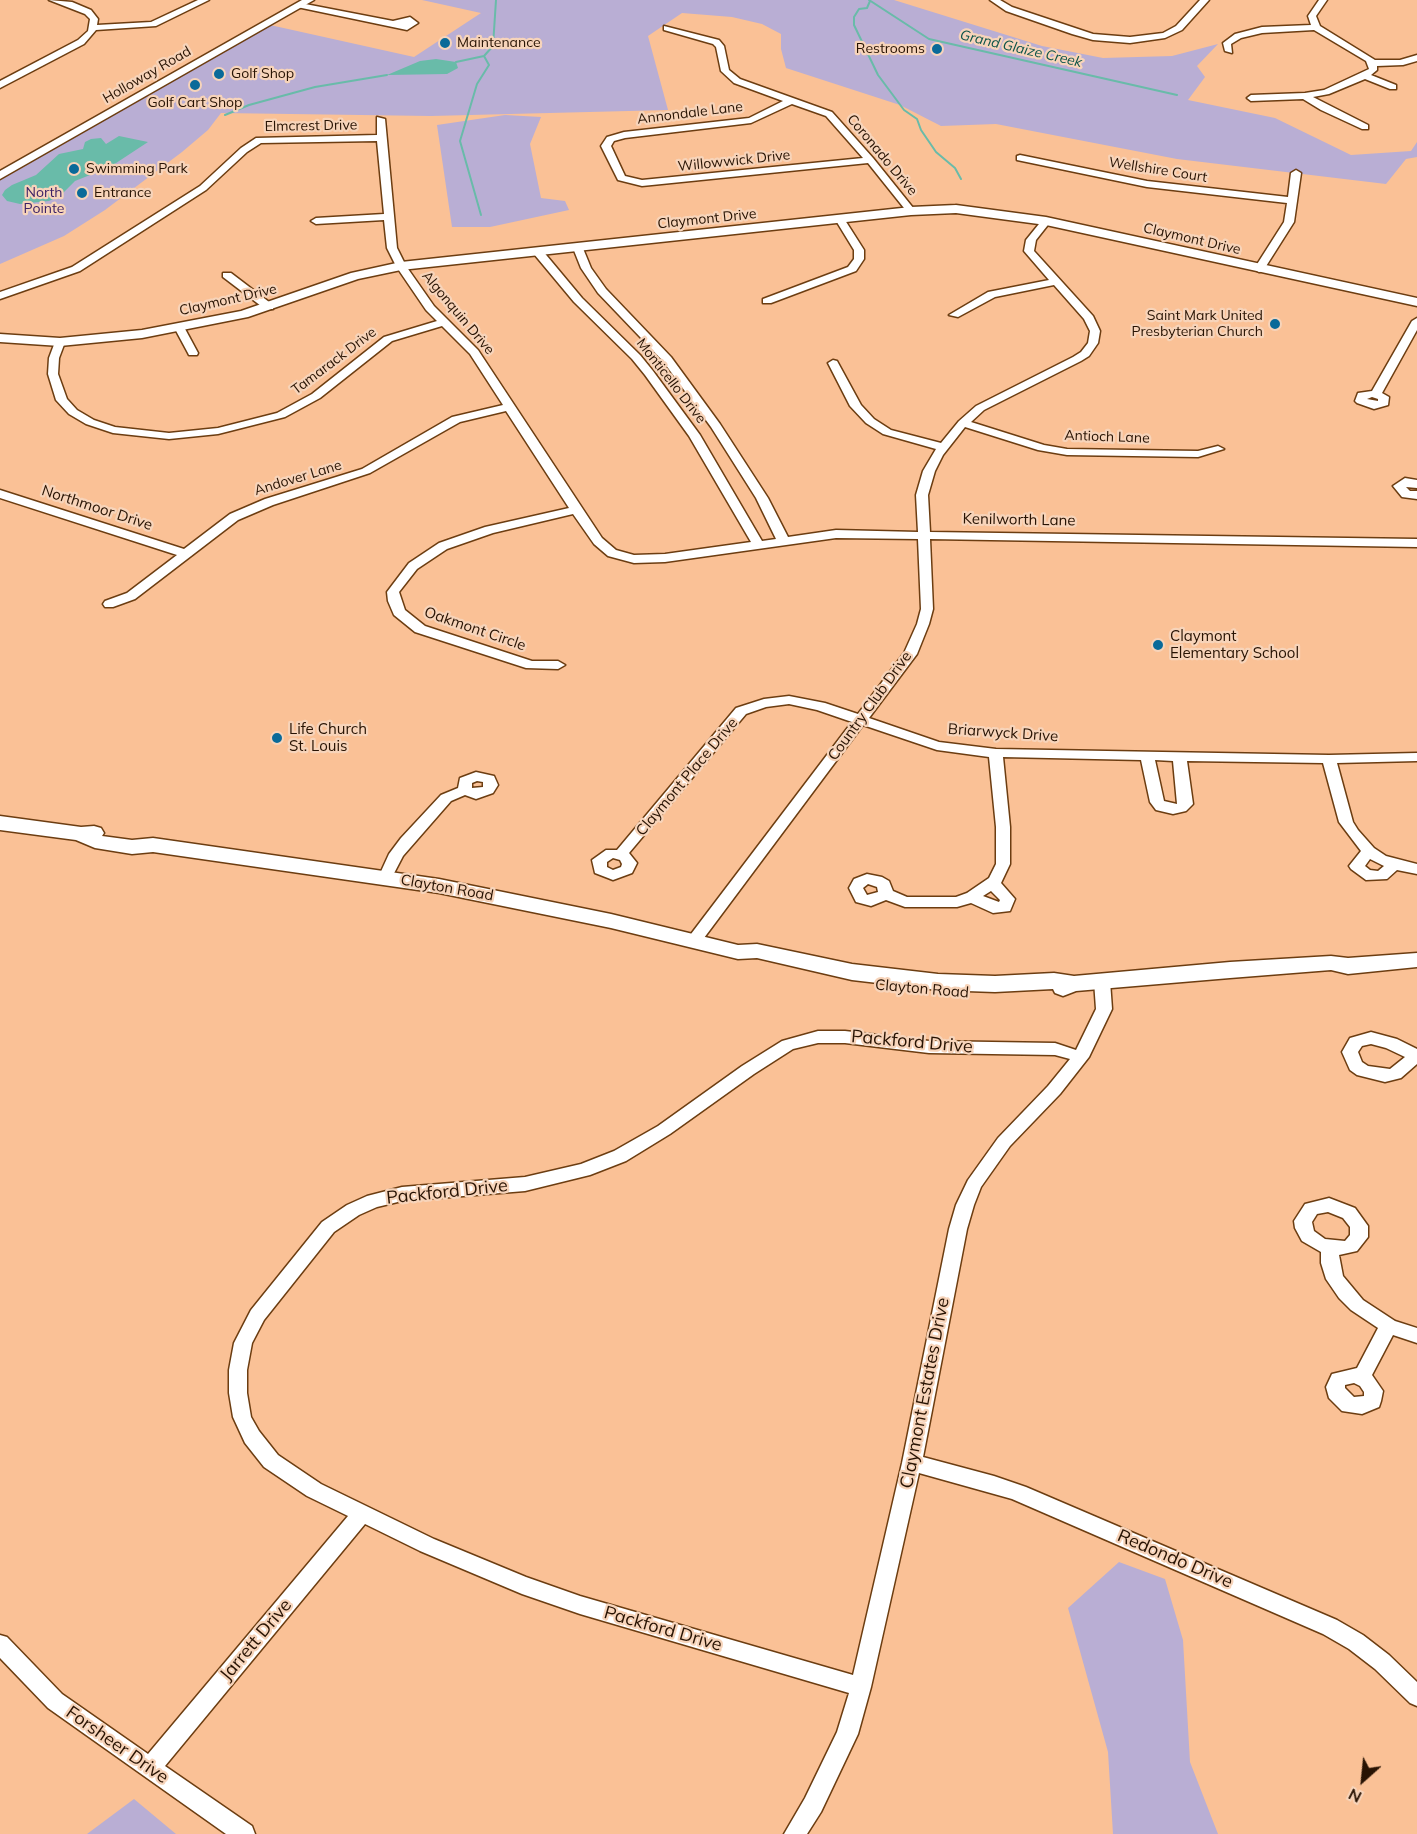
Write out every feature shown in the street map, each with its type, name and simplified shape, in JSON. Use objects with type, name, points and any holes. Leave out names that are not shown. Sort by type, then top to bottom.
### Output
[{"type":"main road","name":"Clayton Road","points":[[0,823],[81,834],[95,841],[132,847],[153,845],[385,878],[509,899],[738,952],[752,960],[824,976],[923,991],[1057,991],[1074,984],[1102,981],[1331,963],[1348,966],[1417,960]]},
{"type":"main road","name":"Clayton Road","points":[[1331,963],[1343,957],[1417,951]]},
{"type":"street","points":[[0,85],[81,42],[94,28],[94,19],[88,12],[72,4],[53,0]]},
{"type":"street","points":[[94,28],[153,24],[205,0]]},
{"type":"street","points":[[994,0],[1009,9],[1075,32],[1093,37],[1130,40],[1165,35],[1179,28],[1205,0]]},
{"type":"street","points":[[1316,27],[1312,16],[1323,0]]},
{"type":"street","points":[[304,3],[395,24]]},
{"type":"street","name":"Holloway Road","points":[[0,176],[304,3]]},
{"type":"street","points":[[1229,51],[1227,43],[1238,36],[1262,30],[1316,27],[1373,63],[1400,63],[1417,58]]},
{"type":"street","name":"Coronado Drive","points":[[667,28],[716,43],[723,67],[732,78],[829,114],[911,211]]},
{"type":"street","points":[[1251,98],[1305,96],[1326,92],[1365,76],[1373,70],[1373,63]]},
{"type":"street","points":[[1365,76],[1393,87]]},
{"type":"street","points":[[1305,96],[1323,108],[1365,127]]},
{"type":"street","name":"Annondale Lane","points":[[612,160],[606,146],[607,142],[616,136],[739,123],[792,100]]},
{"type":"street","name":"Algonquin Drive","points":[[380,118],[392,248],[401,266],[420,295],[474,352],[576,510],[604,548],[622,557]]},
{"type":"street","name":"Elmcrest Drive","points":[[0,296],[76,268],[203,188],[252,144],[270,139],[332,141],[381,138]]},
{"type":"street","name":"Wellshire Court","points":[[1020,158],[1147,184],[1293,201]]},
{"type":"street","name":"Willowwick Drive","points":[[612,160],[621,178],[642,183],[870,160]]},
{"type":"street","points":[[1259,269],[1286,231],[1293,201],[1296,173]]},
{"type":"street","name":"Claymont Drive","points":[[0,338],[60,342],[120,337],[179,327],[269,307],[355,276],[401,266],[911,211],[968,210],[1046,221],[1417,302]]},
{"type":"street","points":[[316,221],[389,217]]},
{"type":"street","points":[[767,301],[852,269],[859,259],[859,250],[840,219]]},
{"type":"street","name":"Country Club Drive","points":[[693,942],[910,654],[923,624],[928,591],[922,495],[929,471],[943,447],[963,423],[994,400],[1067,365],[1089,349],[1095,338],[1093,325],[1083,311],[1029,251],[1031,240],[1046,221]]},
{"type":"street","name":"Monticello Drive","points":[[578,248],[586,268],[602,291],[667,360],[716,426],[757,489],[784,542]]},
{"type":"street","name":"Monticello Drive","points":[[538,252],[578,300],[636,357],[649,373],[694,435],[759,546]]},
{"type":"street","points":[[227,275],[269,307]]},
{"type":"street","points":[[954,315],[992,294],[1055,282]]},
{"type":"street","points":[[1376,394],[1417,321]]},
{"type":"street","name":"Tamarack Drive","points":[[60,342],[54,357],[53,374],[62,400],[73,412],[90,422],[113,430],[169,436],[226,430],[281,415],[316,396],[388,339],[444,322]]},
{"type":"street","points":[[179,327],[193,354]]},
{"type":"street","points":[[833,363],[856,406],[870,421],[887,432],[943,447]]},
{"type":"street","name":"Andover Lane","points":[[109,603],[131,596],[224,523],[245,511],[360,474],[456,419],[509,407]]},
{"type":"street","name":"Antioch Lane","points":[[963,423],[1042,448],[1067,452],[1198,454],[1218,449]]},
{"type":"street","points":[[1417,484],[1405,482],[1399,486],[1406,494],[1417,495]]},
{"type":"street","name":"Northmoor Drive","points":[[0,494],[184,553]]},
{"type":"street","name":"Oakmont Circle","points":[[558,665],[531,665],[420,629],[399,612],[393,592],[413,566],[443,546],[489,530],[576,510]]},
{"type":"street","name":"Kenilworth Lane","points":[[622,557],[665,558],[836,534],[1416,547]]},
{"type":"street","name":"Claymont Place Drive","points":[[621,854],[741,711],[764,703],[789,700],[820,706],[861,721]]},
{"type":"street","name":"Briarwyck Drive","points":[[861,721],[950,748],[996,753],[1329,759],[1417,757]]},
{"type":"street","points":[[886,894],[899,901],[926,904],[957,902],[972,897],[999,875],[1004,864],[996,753]]},
{"type":"street","points":[[1147,755],[1156,802],[1161,807],[1173,809],[1181,808],[1186,804],[1179,756]]},
{"type":"street","points":[[1329,759],[1346,822],[1353,833],[1369,851],[1394,864],[1417,869]]},
{"type":"street","points":[[385,878],[396,854],[406,841],[446,798],[465,790]]},
{"type":"street","points":[[1369,851],[1356,866],[1365,875],[1382,876],[1394,864]]},
{"type":"street","points":[[972,897],[993,908],[1005,907],[1008,899],[992,883]]},
{"type":"street","name":"Claymont Estates Drive","points":[[795,1834],[813,1805],[847,1734],[861,1688],[912,1463],[958,1228],[974,1185],[1004,1142],[1054,1090],[1081,1057],[1104,1009],[1102,981]]},
{"type":"street","name":"Packford Drive","points":[[861,1688],[580,1605],[522,1585],[362,1514],[314,1490],[271,1461],[242,1417],[238,1394],[238,1370],[243,1343],[257,1315],[328,1227],[353,1210],[373,1201],[402,1194],[525,1184],[584,1170],[620,1156],[664,1130],[748,1070],[788,1045],[818,1037],[845,1037],[929,1047],[1055,1049],[1081,1057]]},
{"type":"street","points":[[1330,1248],[1330,1263],[1335,1279],[1345,1293],[1357,1305],[1389,1326],[1417,1336]]},
{"type":"street","points":[[1361,1377],[1389,1326]]},
{"type":"street","name":"Redondo Drive","points":[[912,1463],[984,1481],[1018,1493],[1330,1627],[1356,1642],[1382,1662],[1417,1696]]},
{"type":"street","name":"Jarrett Drive","points":[[151,1767],[362,1514]]},
{"type":"street","name":"Forsheer Drive","points":[[0,1644],[55,1701],[244,1834]]},
{"type":"green space","name":"North Pointe","points":[[422,0],[894,0],[1042,46],[1103,58],[1172,56],[1218,44],[1197,66],[1205,77],[1188,100],[1275,118],[1351,155],[1411,151],[1417,142],[1417,157],[1406,159],[1386,184],[1177,159],[996,124],[941,126],[900,105],[786,68],[781,49],[781,34],[762,24],[732,17],[682,13],[648,36],[668,110],[431,116],[221,113],[208,130],[182,152],[105,210],[64,236],[0,264],[0,180],[270,25],[414,57],[481,13]]},
{"type":"green space","points":[[505,115],[541,117],[530,144],[541,198],[565,201],[569,210],[490,227],[452,227],[437,125]]},
{"type":"green space","points":[[1119,1562],[1165,1579],[1183,1640],[1190,1762],[1218,1834],[1113,1834],[1108,1752],[1068,1608]]},
{"type":"green space","points":[[134,1799],[176,1834],[87,1834]]},
{"type":"water","points":[[436,59],[456,62],[458,68],[447,74],[387,75],[420,61]]},
{"type":"water","name":"Swimming Park","points":[[119,136],[148,142],[110,167],[75,181],[61,195],[49,201],[20,204],[7,201],[2,195],[12,185],[36,175],[59,154],[83,149],[85,142],[91,139],[101,138],[106,144]]},
{"type":"waterway","points":[[484,56],[493,46],[496,0]]},
{"type":"waterway","name":"Grand Glaize Creek","points":[[869,0],[929,39],[1177,95]]},
{"type":"waterway","points":[[870,1],[867,8],[859,9],[854,17],[854,25],[878,75],[904,110],[917,119],[921,130],[936,152],[955,168],[961,179]]},
{"type":"waterway","points":[[456,62],[484,56]]},
{"type":"waterway","points":[[481,215],[460,141],[477,84],[489,65],[484,56]]},
{"type":"waterway","points":[[225,115],[249,105],[315,87],[387,75]]},
{"type":"place","name":"Maintenance","points":[[445,43]]},
{"type":"place","name":"Restrooms","points":[[937,49]]},
{"type":"place","name":"Golf Shop","points":[[219,74]]},
{"type":"place","name":"Golf Cart Shop","points":[[195,85]]},
{"type":"place","name":"Swimming Park","points":[[74,169]]},
{"type":"place","name":"Entrance","points":[[82,193]]},
{"type":"place","name":"Saint Mark United Presbyterian Church","points":[[1275,324]]},
{"type":"place","name":"Claymont Elementary School","points":[[1158,645]]},
{"type":"place","name":"Life Church St. Louis","points":[[277,738]]}]
